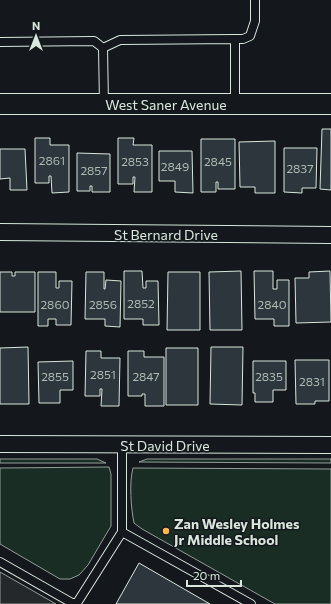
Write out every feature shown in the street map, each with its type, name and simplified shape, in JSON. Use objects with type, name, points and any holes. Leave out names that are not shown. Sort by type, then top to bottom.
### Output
[{"type":"street","name":"West Saner Avenue","points":[[0,104],[331,104]]},
{"type":"street","name":"St Bernard Drive","points":[[0,232],[331,235]]},
{"type":"street","name":"St David Drive","points":[[0,444],[331,445]]},
{"type":"lane","points":[[103,48],[120,40],[243,39],[250,36],[254,21],[254,0]]},
{"type":"lane","points":[[235,39],[235,104]]},
{"type":"lane","points":[[0,42],[94,41],[103,48]]},
{"type":"lane","points":[[103,48],[104,104]]},
{"type":"lane","points":[[0,562],[72,603],[77,603],[122,532],[122,444]]},
{"type":"lane","points":[[122,532],[252,604]]},
{"type":"green space","points":[[0,459],[97,459],[106,463],[0,463]]},
{"type":"green space","points":[[147,459],[331,459],[331,463],[139,462]]},
{"type":"green space","points":[[109,467],[111,474],[111,526],[88,565],[79,575],[70,579],[60,579],[0,544],[0,468]]},
{"type":"green space","points":[[133,468],[331,469],[331,604],[275,604],[142,529],[134,523],[133,517],[131,488]]},
{"type":"shaded area","points":[[0,572],[56,604],[0,604]]},
{"type":"building","points":[[322,129],[331,129],[331,190],[320,189]]},
{"type":"building","points":[[35,138],[50,138],[50,145],[69,145],[69,192],[52,193],[51,176],[49,176],[49,183],[35,183]]},
{"type":"building","points":[[118,138],[134,138],[133,145],[152,145],[152,192],[134,192],[135,177],[133,177],[133,184],[118,184]]},
{"type":"building","points":[[201,139],[235,139],[235,189],[218,189],[218,182],[216,182],[216,192],[201,192]]},
{"type":"building","points":[[275,141],[275,193],[255,193],[255,187],[240,187],[239,142]]},
{"type":"building","points":[[284,148],[317,148],[316,188],[302,188],[302,193],[284,192]]},
{"type":"building","points":[[0,149],[25,149],[27,190],[10,190],[10,178],[0,179]]},
{"type":"building","points":[[159,151],[192,151],[193,193],[175,192],[175,181],[159,181]]},
{"type":"building","points":[[77,153],[110,154],[110,192],[92,192],[92,186],[90,186],[90,191],[77,191]]},
{"type":"building","points":[[124,271],[142,271],[143,288],[146,288],[146,281],[158,281],[159,325],[143,325],[143,319],[124,319]]},
{"type":"building","points":[[241,271],[242,330],[210,330],[209,272]]},
{"type":"building","points":[[254,271],[273,271],[273,289],[277,289],[277,280],[289,280],[289,326],[274,326],[274,319],[255,319]]},
{"type":"building","points":[[330,271],[331,322],[296,323],[295,278],[309,278],[309,272]]},
{"type":"building","points":[[0,272],[12,272],[12,276],[15,276],[15,272],[35,272],[35,312],[0,312]]},
{"type":"building","points":[[38,272],[56,272],[56,288],[59,288],[59,281],[72,281],[71,325],[56,325],[56,319],[48,319],[48,326],[38,326]]},
{"type":"building","points":[[86,272],[104,272],[104,289],[106,280],[121,281],[120,327],[105,326],[105,319],[85,319]]},
{"type":"building","points":[[168,272],[200,272],[200,330],[167,330]]},
{"type":"building","points":[[28,347],[29,404],[0,404],[0,348]]},
{"type":"building","points":[[211,347],[243,347],[242,405],[210,404]]},
{"type":"building","points":[[166,348],[198,348],[198,405],[166,405]]},
{"type":"building","points":[[86,351],[101,351],[101,358],[120,358],[119,406],[101,406],[102,389],[100,389],[100,396],[85,396]]},
{"type":"building","points":[[128,351],[144,351],[144,357],[164,357],[164,406],[145,406],[145,394],[142,394],[142,396],[128,396]]},
{"type":"building","points":[[295,360],[329,360],[329,401],[315,401],[315,404],[296,404]]},
{"type":"building","points":[[73,361],[73,390],[60,390],[60,403],[39,403],[38,362]]},
{"type":"building","points":[[253,361],[286,361],[286,390],[273,390],[273,402],[255,402],[255,393],[253,393]]},
{"type":"building","points":[[139,563],[210,604],[116,604]]},
{"type":"place","name":"Zan Wesley Holmes Jr Middle School","points":[[166,531]]}]
